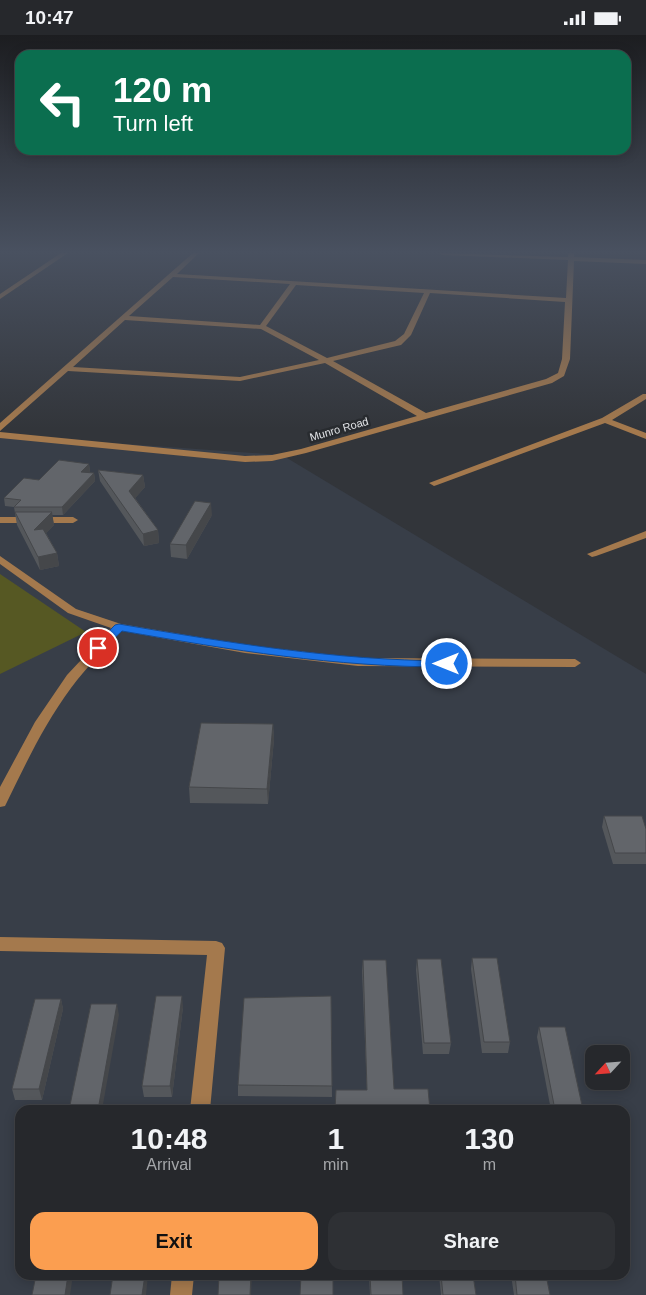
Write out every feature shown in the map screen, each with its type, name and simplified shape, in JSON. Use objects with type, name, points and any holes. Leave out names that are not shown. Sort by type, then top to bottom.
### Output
[{"type":"street","points":[[0,428],[131,312]]},
{"type":"street","points":[[262,327],[273,312]]},
{"type":"street","points":[[66,369],[240,379],[328,361],[390,345],[404,339],[412,328],[419,312]]},
{"type":"street","name":"Munro Road","points":[[0,435],[205,456],[262,459],[303,451],[549,381],[561,374],[566,359],[568,312]]},
{"type":"street","points":[[124,318],[262,327],[328,361],[424,416]]},
{"type":"street","points":[[434,483],[605,420],[646,395]]},
{"type":"street","points":[[605,420],[646,436]]},
{"type":"street","points":[[0,520],[73,520]]},
{"type":"street","points":[[592,554],[646,534]]},
{"type":"street","points":[[0,559],[72,611],[119,627],[245,649],[358,662],[575,663]]},
{"type":"street","points":[[0,802],[34,734],[58,696],[77,671],[119,627]]},
{"type":"street","points":[[0,944],[216,948],[200,1105]]},
{"type":"street","points":[[181,1295],[182,1280]]},
{"type":"shaded area","points":[[0,435],[282,455],[646,674],[646,1295],[0,1295]]},
{"type":"shaded area","points":[[0,574],[86,632],[0,674]]},
{"type":"building","points":[[59,460],[89,464],[81,472],[94,473],[62,507],[14,507],[21,500],[4,498],[24,478],[39,480]]},
{"type":"building","points":[[98,470],[143,475],[129,491],[158,530],[143,534]]},
{"type":"building","points":[[195,501],[211,503],[186,545],[170,544]]},
{"type":"building","points":[[15,512],[52,512],[34,530],[43,529],[57,553],[38,557]]},
{"type":"building","points":[[201,723],[273,724],[267,789],[189,787]]},
{"type":"building","points":[[604,816],[642,816],[646,829],[646,853],[615,853]]},
{"type":"building","points":[[472,958],[497,958],[510,1042],[484,1042]]},
{"type":"building","points":[[417,959],[441,959],[451,1043],[424,1043]]},
{"type":"building","points":[[363,960],[386,960],[394,1089],[428,1089],[430,1105],[335,1105],[336,1090],[367,1090]]},
{"type":"building","points":[[156,996],[182,996],[170,1086],[142,1086]]},
{"type":"building","points":[[331,996],[332,1086],[238,1085],[244,998]]},
{"type":"building","points":[[35,999],[61,999],[39,1089],[12,1089]]},
{"type":"building","points":[[91,1004],[117,1004],[99,1105],[70,1105]]},
{"type":"building","points":[[539,1027],[565,1027],[582,1105],[554,1105]]},
{"type":"building","points":[[35,1280],[67,1280],[65,1295],[32,1295]]},
{"type":"building","points":[[112,1280],[144,1280],[142,1295],[110,1295]]},
{"type":"building","points":[[219,1280],[251,1280],[250,1295],[218,1295]]},
{"type":"building","points":[[301,1280],[333,1280],[333,1295],[300,1295]]},
{"type":"building","points":[[370,1280],[402,1280],[403,1295],[371,1295]]},
{"type":"building","points":[[442,1280],[474,1280],[476,1295],[443,1295]]},
{"type":"building","points":[[516,1280],[547,1280],[550,1295],[517,1295]]},
{"type":"route","points":[[98,648],[119,627],[245,649],[336,660],[382,664],[447,664]]}]
